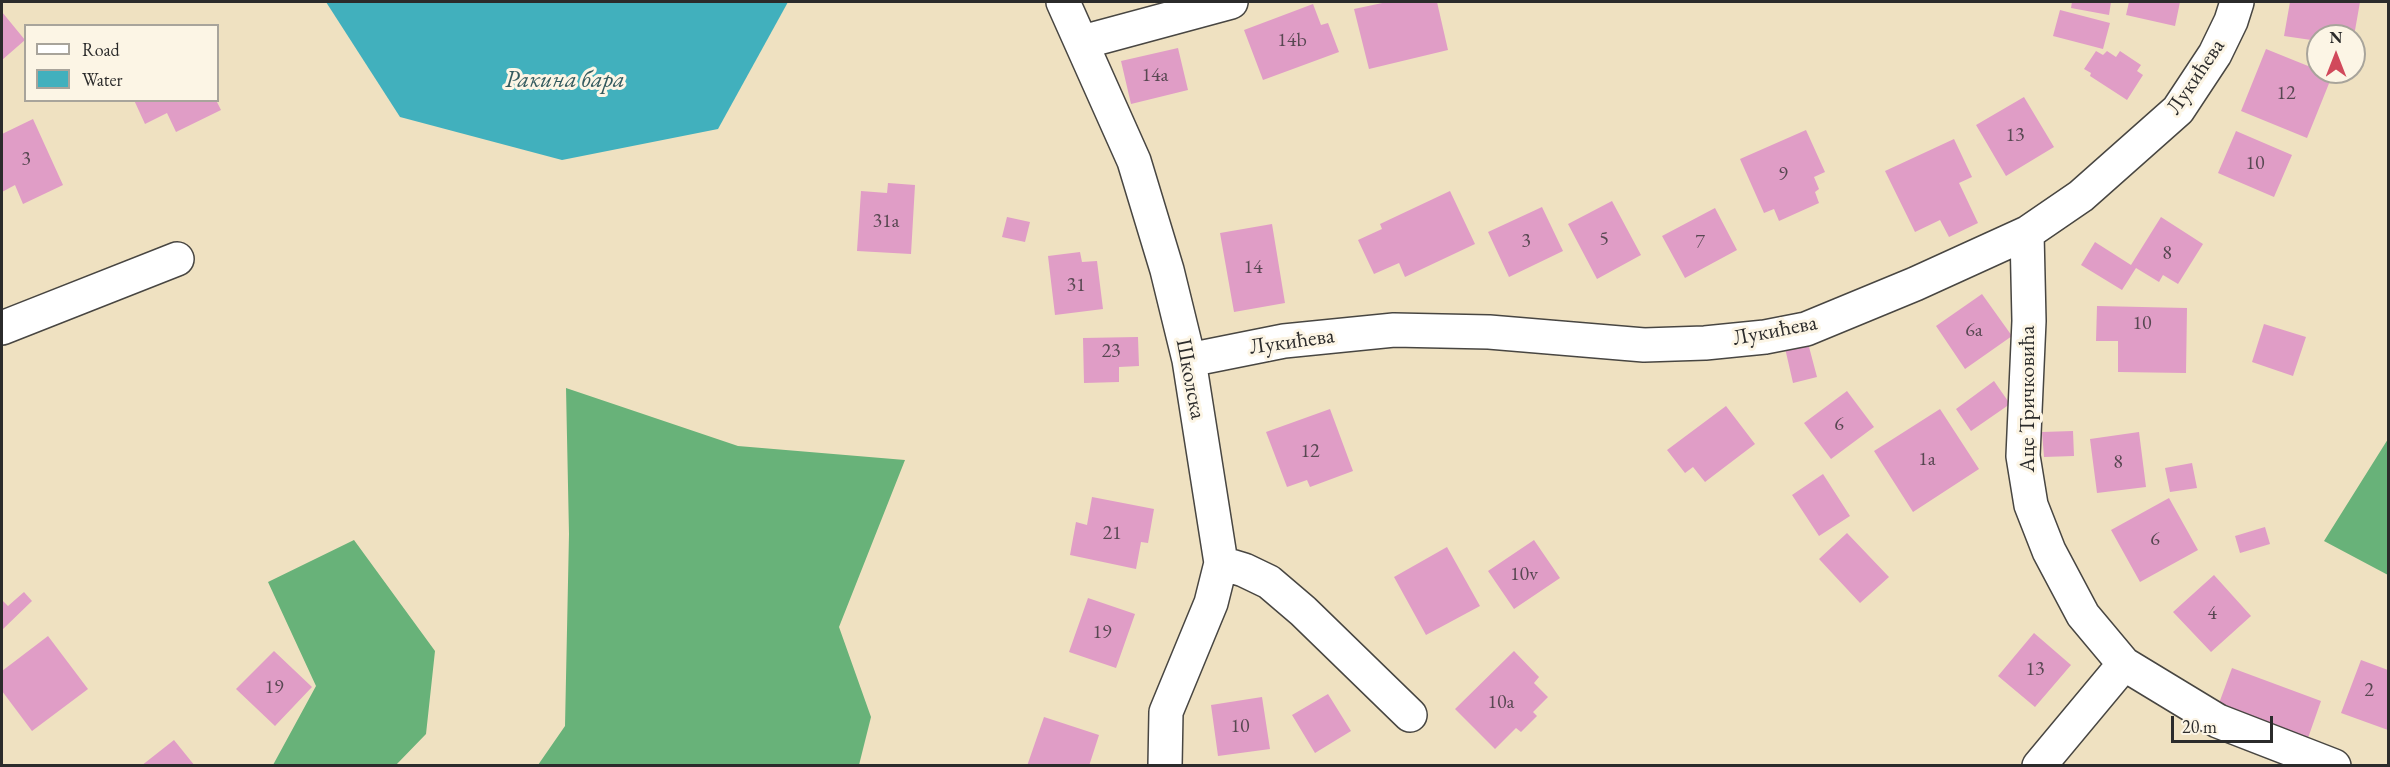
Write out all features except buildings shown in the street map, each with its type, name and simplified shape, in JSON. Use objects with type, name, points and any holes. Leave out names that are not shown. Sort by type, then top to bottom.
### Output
[{"type":"street","name":"Школска","points":[[1063,2],[1083,42],[1134,161],[1167,270],[1189,360],[1221,563],[1211,603],[1166,712],[1165,765]]},
{"type":"street","points":[[1083,42],[1231,2]]},
{"type":"street","name":"Лукићева","points":[[1189,360],[1284,341],[1394,330],[1489,332],[1644,345],[1765,338],[1806,329],[1915,285],[2027,233],[2081,196],[2178,110],[2216,54],[2231,21],[2236,2]]},
{"type":"street","name":"Аце Тричковића","points":[[2027,233],[2029,321],[2023,456],[2031,505],[2049,551],[2083,615],[2124,664],[2218,721],[2334,765]]},
{"type":"street","points":[[2,328],[177,260]]},
{"type":"street","points":[[1221,563],[1244,570],[1269,582],[1303,611],[1410,715]]},
{"type":"street","points":[[2039,765],[2124,664]]},
{"type":"green space","points":[[566,388],[738,446],[905,460],[839,627],[871,717],[859,765],[538,765],[565,726],[569,534]]},
{"type":"green space","points":[[2388,439],[2388,575],[2324,541]]},
{"type":"green space","points":[[354,540],[435,651],[426,734],[396,765],[273,765],[316,686],[268,582]]},
{"type":"water","name":"Ракина бара","points":[[326,2],[788,2],[718,129],[562,160],[400,117]]}]
